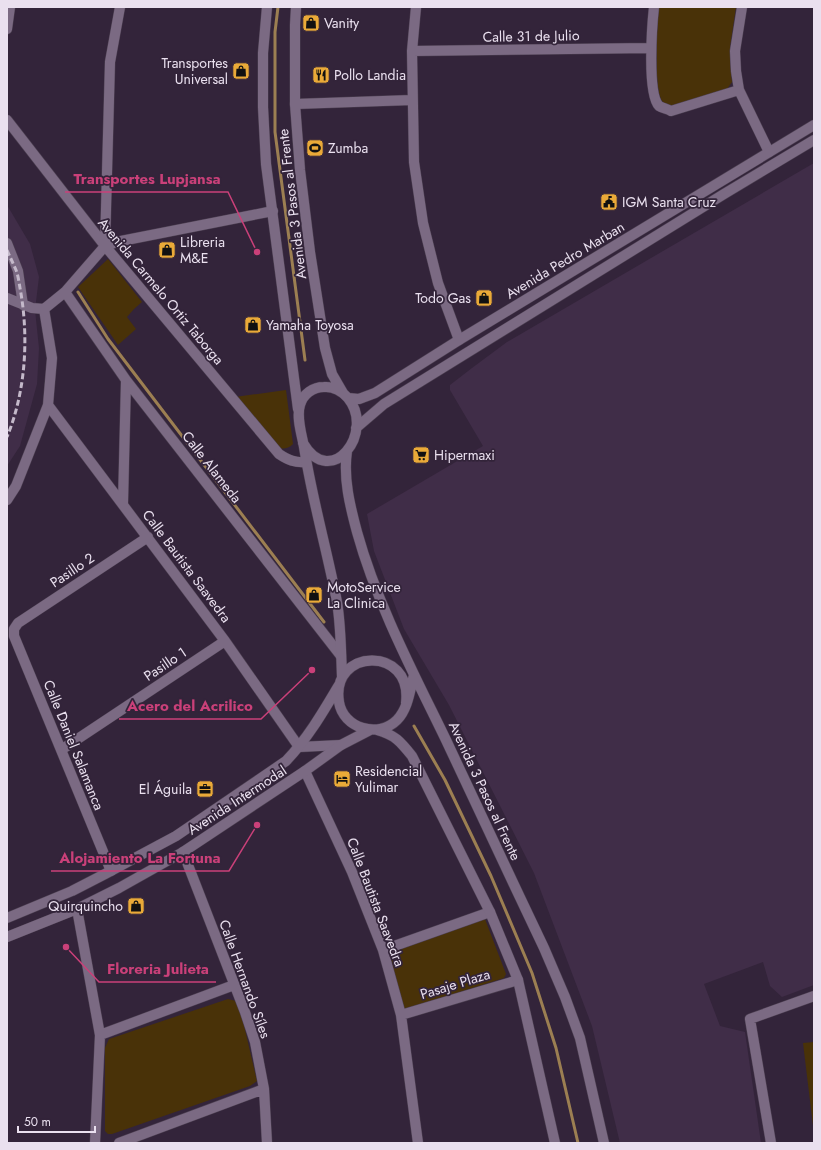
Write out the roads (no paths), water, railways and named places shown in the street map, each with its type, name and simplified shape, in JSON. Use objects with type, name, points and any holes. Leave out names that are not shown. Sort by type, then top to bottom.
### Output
[{"type":"street","points":[[7,29],[10,7]]},
{"type":"street","points":[[106,246],[110,62],[120,7]]},
{"type":"street","name":"Avenida 3 Pasos al Frente","points":[[267,7],[263,53],[263,107],[266,164],[299,415]]},
{"type":"street","name":"Avenida 3 Pasos al Frente","points":[[296,7],[295,104],[304,207],[325,348],[332,374],[346,396]]},
{"type":"street","points":[[416,7],[412,51],[414,162],[423,223],[438,283],[459,340]]},
{"type":"street","points":[[654,7],[650,48],[654,95],[659,106],[671,111],[739,90]]},
{"type":"street","points":[[742,7],[735,51],[739,90],[769,152]]},
{"type":"street","name":"Calle 31 de Julio","points":[[412,51],[650,48]]},
{"type":"street","points":[[295,104],[412,100]]},
{"type":"street","name":"Avenida Carmelo Ortiz Taborga","points":[[7,120],[106,246],[279,454],[292,461],[306,462]]},
{"type":"street","name":"Avenida Pedro Marban","points":[[346,396],[359,399],[375,393],[459,340],[814,125]]},
{"type":"street","name":"Avenida Pedro Marban","points":[[356,428],[384,404],[814,140]]},
{"type":"street","points":[[7,298],[32,308],[44,309],[65,292],[106,246],[121,241],[273,211]]},
{"type":"street","points":[[7,243],[18,271],[23,304]]},
{"type":"street","name":"Calle Alameda","points":[[65,292],[126,380],[342,656]]},
{"type":"street","points":[[7,500],[16,486],[48,405],[52,358],[44,309]]},
{"type":"street","points":[[123,503],[126,380]]},
{"type":"street","points":[[303,443],[307,450],[320,460],[335,460],[347,451],[355,436],[356,418],[353,408],[346,396],[336,389],[327,386],[318,387],[310,391],[303,398],[299,415],[303,443],[306,462],[337,603],[342,656],[341,681],[338,700],[344,715],[355,725],[389,733],[412,756],[490,912],[518,980],[555,1143]]},
{"type":"street","name":"Calle Bautista Saavedra","points":[[48,405],[148,536],[225,641],[299,747]]},
{"type":"street","name":"Avenida 3 Pasos al Frente","points":[[347,451],[346,477],[352,513],[372,580],[414,675],[566,997],[580,1038],[604,1143]]},
{"type":"street","name":"Pasillo 2","points":[[14,629],[18,622],[148,536]]},
{"type":"street","name":"Calle Daniel Salamanca","points":[[14,629],[14,636],[110,871]]},
{"type":"street","name":"Pasillo 1","points":[[61,750],[225,641]]},
{"type":"street","points":[[341,681],[351,668],[362,661],[371,660],[379,660],[388,663],[414,675],[402,713],[396,721],[387,727],[373,730]]},
{"type":"street","points":[[388,663],[396,669],[404,680],[407,694],[406,704]]},
{"type":"street","name":"Avenida Intermodal","points":[[8,918],[72,891],[176,836],[286,761],[299,747],[321,716],[341,681]]},
{"type":"street","name":"Avenida Intermodal","points":[[11,935],[77,909],[119,888],[183,852],[305,771],[341,745],[373,730]]},
{"type":"street","points":[[299,747],[341,745]]},
{"type":"street","name":"Calle Bautista Saavedra","points":[[305,771],[352,872],[383,950],[401,1014],[418,1143]]},
{"type":"street","name":"Calle Hernando Síles","points":[[183,852],[234,985],[246,1012],[255,1042],[264,1089],[268,1143]]},
{"type":"street","points":[[77,909],[100,1035],[95,1143]]},
{"type":"street","points":[[383,950],[490,912]]},
{"type":"street","points":[[8,918],[11,935]]},
{"type":"street","name":"Pasaje Plaza","points":[[401,1014],[518,980]]},
{"type":"street","points":[[100,1035],[234,985]]},
{"type":"street","points":[[771,1143],[750,1019],[814,996]]},
{"type":"street","points":[[119,1143],[264,1089]]},
{"type":"waterway","points":[[278,7],[275,32],[275,132],[305,360]]},
{"type":"waterway","points":[[78,292],[108,339],[324,622]]},
{"type":"waterway","points":[[414,726],[445,780],[491,876],[532,973],[556,1048],[578,1143]]},
{"type":"railway","points":[[7,250],[16,270],[18,279],[23,306],[25,344],[22,382],[7,437]]},
{"type":"place","name":"Vanity","points":[[311,23]]},
{"type":"place","name":"Transportes Universal","points":[[241,71]]},
{"type":"place","name":"Pollo Landia","points":[[321,75]]},
{"type":"place","name":"Zumba","points":[[315,148]]},
{"type":"place","name":"IGM Santa Cruz","points":[[609,202]]},
{"type":"place","name":"Libreria M&E","points":[[167,250]]},
{"type":"place","name":"Transportes Lupjansa","points":[[257,252]]},
{"type":"place","name":"Todo Gas","points":[[484,298]]},
{"type":"place","name":"Yamaha Toyosa","points":[[253,325]]},
{"type":"place","name":"Hipermaxi","points":[[421,455]]},
{"type":"place","name":"MotoService La Clinica","points":[[314,595]]},
{"type":"place","name":"Acero del Acrilico","points":[[312,670]]},
{"type":"place","name":"Residencial Yulimar","points":[[342,779]]},
{"type":"place","name":"El Águila","points":[[205,789]]},
{"type":"place","name":"Alojamiento La Fortuna","points":[[257,825]]},
{"type":"place","name":"Quirquincho","points":[[136,906]]},
{"type":"place","name":"Floreria Julieta","points":[[66,947]]}]
